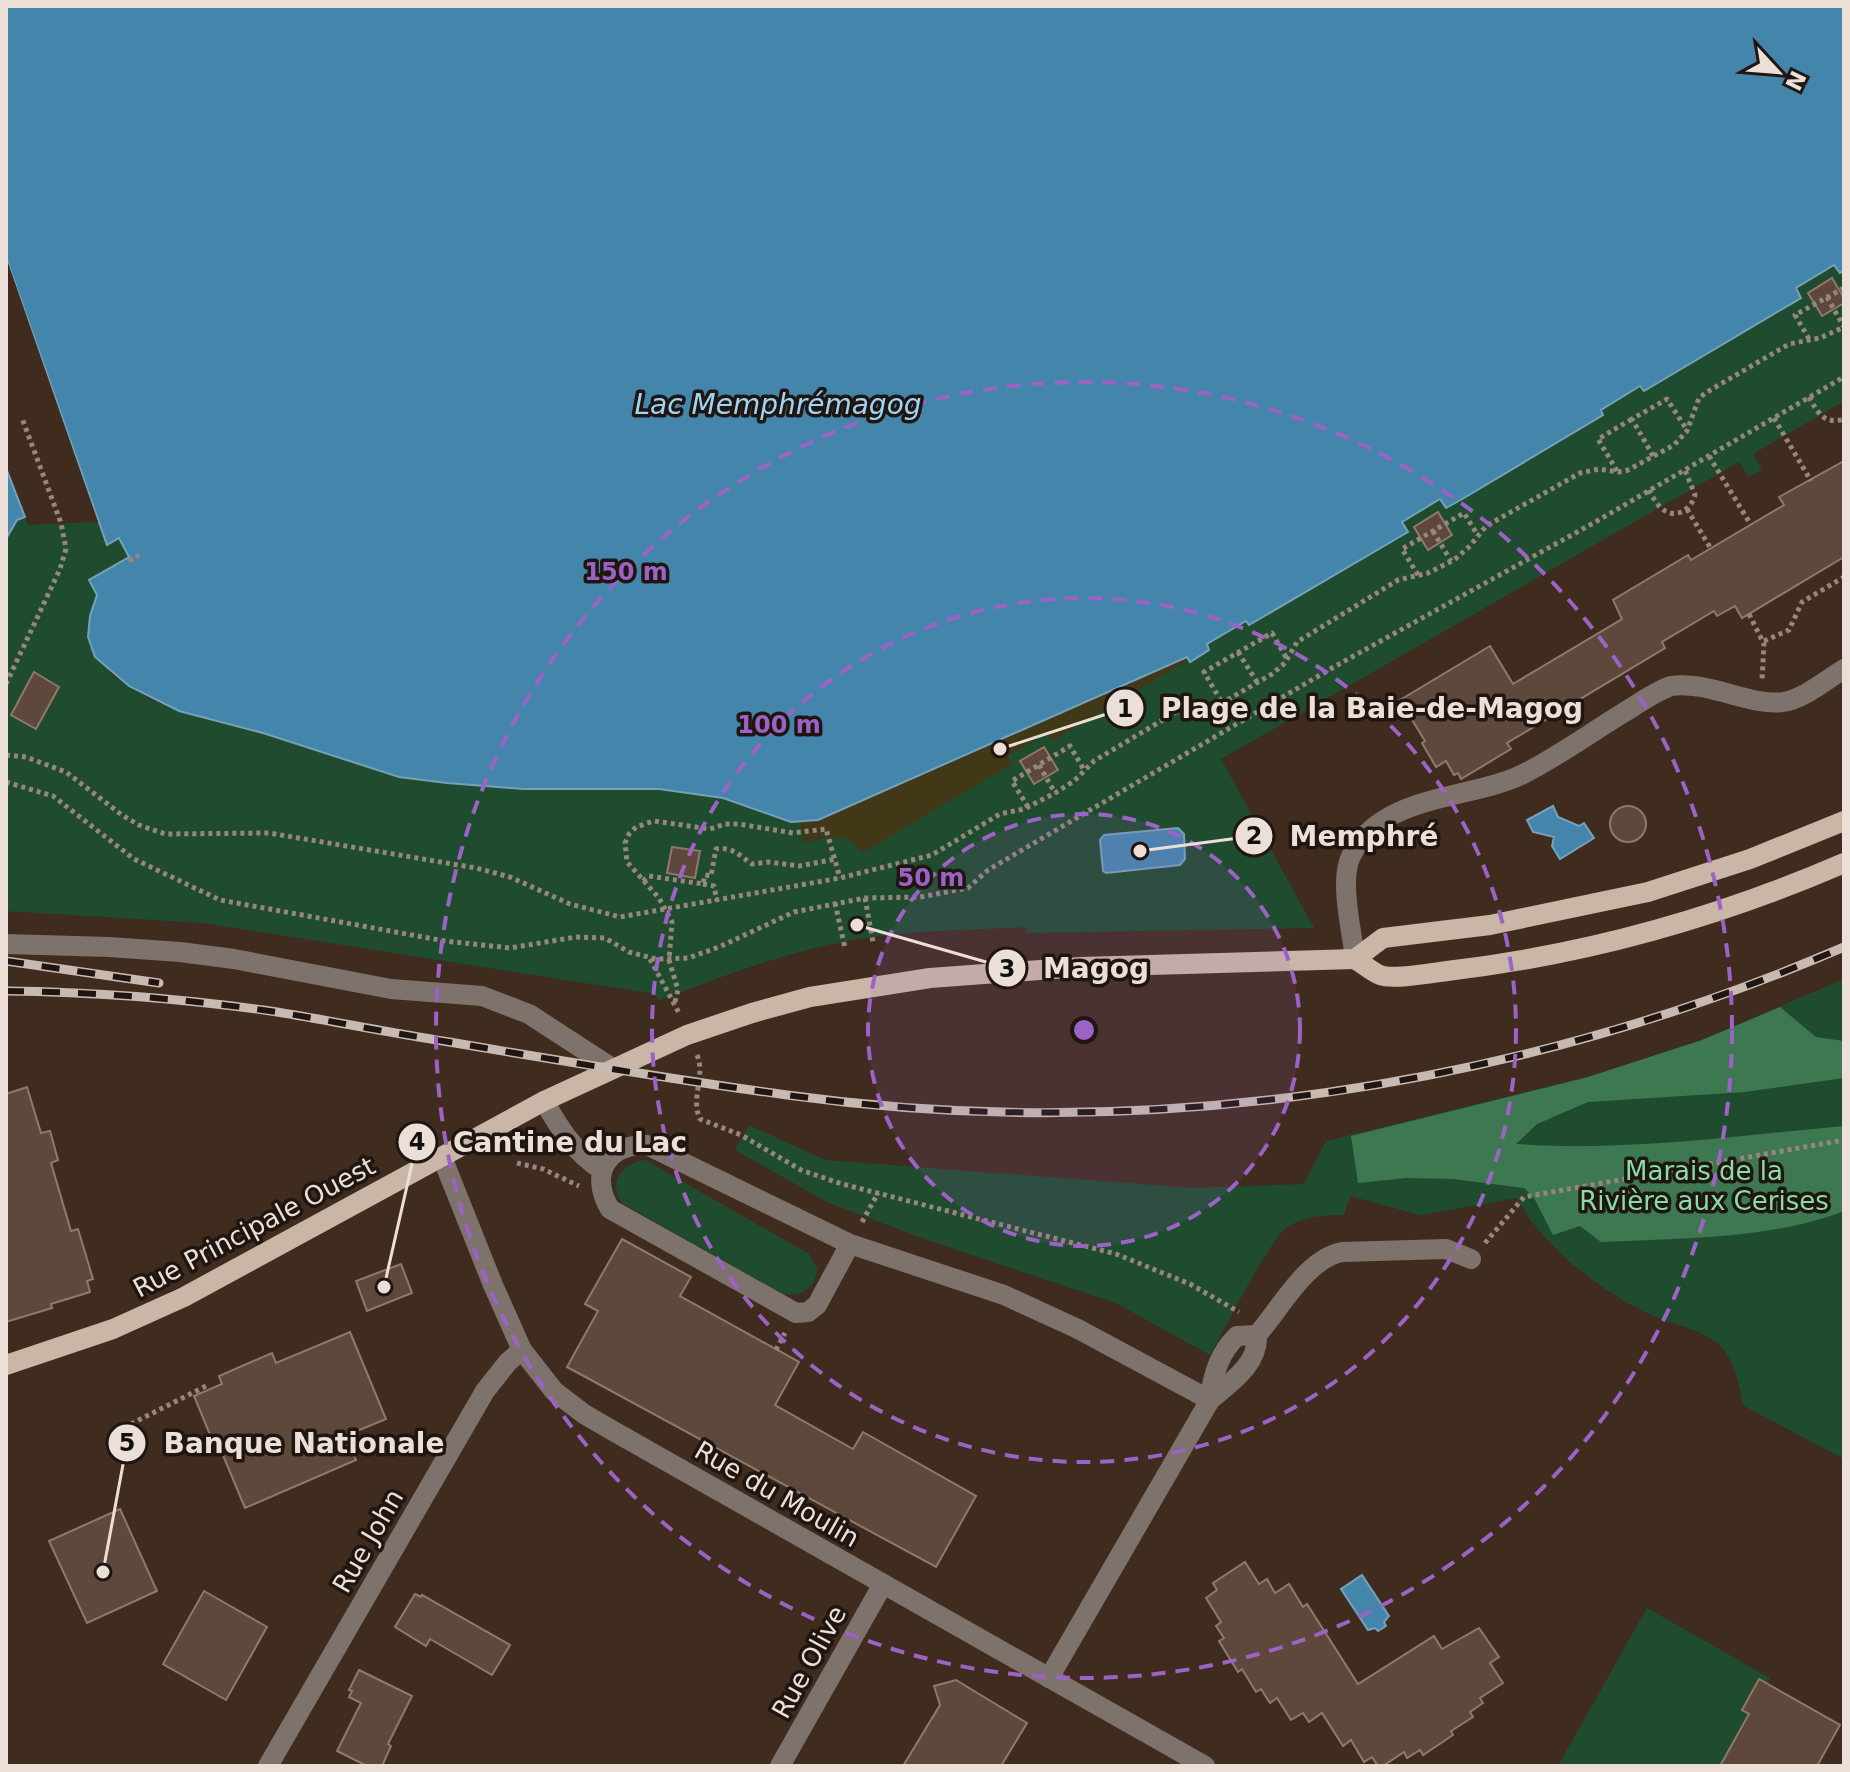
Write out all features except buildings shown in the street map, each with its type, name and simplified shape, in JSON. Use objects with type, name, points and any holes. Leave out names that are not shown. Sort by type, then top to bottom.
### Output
[{"type":"main road","points":[[1355,959],[1383,938],[1504,923],[1648,892],[1750,859],[1844,821]]},
{"type":"main road","name":"Rue Principale Ouest","points":[[6,1365],[113,1329],[184,1297],[544,1101],[612,1068],[687,1035],[810,997],[877,985],[1081,967],[1355,959],[1382,977],[1450,971],[1545,957],[1639,935],[1704,916],[1844,863]]},
{"type":"street","points":[[1355,959],[1346,882],[1348,868],[1358,846],[1390,818],[1432,799],[1479,790],[1517,777],[1671,686],[1690,685],[1778,703],[1793,699],[1844,669]]},
{"type":"street","points":[[6,944],[180,952],[234,959],[391,989],[482,996],[529,1014],[612,1068]]},
{"type":"street","points":[[544,1101],[568,1141],[602,1170]]},
{"type":"street","points":[[850,1244],[817,1305],[808,1312],[796,1313],[610,1209],[600,1183],[602,1170],[609,1158],[620,1149],[647,1145],[850,1244],[1004,1295],[1078,1329],[1210,1400]]},
{"type":"street","name":"Rue du Moulin","points":[[442,1157],[522,1350],[554,1391],[584,1414],[1205,1766]]},
{"type":"street","points":[[1049,1678],[1210,1400],[1232,1382],[1251,1360],[1258,1345],[1257,1335],[1310,1270],[1334,1254],[1446,1249],[1471,1259]]},
{"type":"street","name":"Rue John","points":[[268,1766],[485,1391],[522,1350]]},
{"type":"street","name":"Rue Olive","points":[[780,1766],[883,1584]]},
{"type":"path","points":[[1809,339],[1795,315],[1844,288]]},
{"type":"path","points":[[6,755],[26,757],[66,772],[122,815],[165,834],[269,833],[491,871],[570,904],[610,915],[631,916],[717,901],[840,878],[932,855],[1000,814],[1028,807],[1055,793],[1074,781],[1094,761],[1181,709],[1221,701],[1257,683],[1278,670],[1297,642],[1398,580],[1418,575],[1463,554],[1486,526],[1580,473],[1599,469],[1628,470],[1674,445],[1687,431],[1699,398],[1707,392],[1789,344],[1820,338],[1844,327],[1827,297]]},
{"type":"path","points":[[6,782],[53,796],[134,859],[220,900],[445,941],[510,948],[576,937],[605,938],[629,952],[650,958],[669,960],[699,955],[794,912],[865,898],[920,897],[968,888],[988,870],[1332,668],[1844,377]]},
{"type":"path","points":[[1809,397],[1824,418],[1832,421],[1844,419]]},
{"type":"path","points":[[1617,472],[1598,439],[1632,419],[1667,399],[1687,431]]},
{"type":"path","points":[[6,684],[60,569],[66,549],[61,523],[22,418]]},
{"type":"path","points":[[1774,418],[1811,481]]},
{"type":"path","points":[[1632,419],[1653,456]]},
{"type":"path","points":[[1709,456],[1751,525]]},
{"type":"path","points":[[1649,490],[1660,507],[1667,512],[1680,513],[1687,509],[1695,495],[1685,470]]},
{"type":"path","points":[[1687,509],[1711,549]]},
{"type":"path","points":[[1418,575],[1402,549],[1464,513],[1477,534]]},
{"type":"path","points":[[1433,531],[1451,561]]},
{"type":"path","points":[[130,558],[143,553]]},
{"type":"path","points":[[1764,641],[1789,630],[1802,602],[1844,577]]},
{"type":"path","points":[[1749,614],[1764,641],[1766,652],[1759,699]]},
{"type":"path","points":[[1221,701],[1204,672],[1272,633],[1287,659]]},
{"type":"path","points":[[1238,652],[1257,683]]},
{"type":"path","points":[[1028,807],[1012,781],[1070,746],[1084,770]]},
{"type":"path","points":[[1039,765],[1055,793]]},
{"type":"path","points":[[650,958],[668,997],[675,1002],[678,990],[669,960],[672,922],[666,908],[627,862],[625,843],[636,827],[654,821],[710,829],[739,824],[793,833],[826,829],[840,878]]},
{"type":"path","points":[[703,884],[705,875],[711,876],[716,849],[720,848],[737,852],[752,864],[769,862],[799,866],[836,859]]},
{"type":"path","points":[[643,881],[649,876],[714,886],[717,901]]},
{"type":"path","points":[[865,898],[873,942]]},
{"type":"path","points":[[835,903],[845,948]]},
{"type":"path","points":[[700,1063],[696,1105],[700,1119],[741,1135],[801,1170],[1116,1254],[1190,1284],[1240,1313],[1257,1335]]},
{"type":"path","points":[[1471,1259],[1524,1197],[1844,1140]]},
{"type":"path","points":[[517,1163],[543,1169],[603,1197]]},
{"type":"path","points":[[850,1244],[878,1193]]},
{"type":"path","points":[[131,1424],[206,1386],[208,1389]]},
{"type":"green space","points":[[1835,265],[1839,272],[1844,270],[1844,401],[1753,454],[1762,470],[1749,477],[1739,462],[1221,759],[1314,928],[1026,933],[1026,927],[896,934],[828,945],[778,958],[658,1001],[655,994],[203,923],[6,911],[6,539],[17,520],[25,517],[28,525],[98,522],[107,545],[119,538],[130,558],[97,595],[90,616],[110,673],[152,700],[179,711],[263,733],[399,777],[523,789],[659,789],[723,798],[791,822],[817,820],[1188,657],[1191,662],[1209,651],[1206,645],[1247,620],[1250,625],[1407,532],[1402,522],[1441,499],[1446,507],[1464,498],[1603,416],[1601,410],[1641,386],[1644,391],[1801,298],[1796,289]]},
{"type":"green space","name":"Marais de la Rivière aux Cerises","points":[[1844,979],[1844,1459],[1744,1406],[1733,1365],[1718,1344],[1697,1331],[1636,1308],[1596,1283],[1542,1234],[1517,1198],[1420,1215],[1350,1196],[1344,1215],[1316,1217],[1289,1226],[1271,1247],[1210,1355],[1116,1303],[919,1237],[827,1202],[735,1150],[749,1125],[825,1160],[1192,1188],[1304,1184],[1326,1141],[1588,1077],[1702,1040]]},
{"type":"green space","points":[[1780,1007],[1816,1037],[1844,1041],[1844,1078],[1745,1092],[1588,1102],[1537,1124],[1516,1144],[1639,1144],[1844,1126],[1844,1211],[1756,1232],[1601,1242],[1580,1226],[1553,1235],[1534,1198],[1524,1188],[1453,1179],[1406,1178],[1358,1183],[1351,1136],[1588,1077],[1702,1040]]},
{"type":"green space","points":[[645,1160],[809,1254],[817,1267],[811,1286],[795,1294],[782,1294],[622,1203],[616,1188],[620,1175],[630,1165]]},
{"type":"green space","points":[[1647,1608],[1770,1678],[1766,1685],[1758,1681],[1742,1710],[1749,1715],[1720,1766],[1558,1766]]},
{"type":"sand","points":[[1188,657],[1189,660],[1052,741],[1046,733],[1008,756],[1012,764],[862,853],[856,845],[843,838],[804,843],[800,823],[831,814]]},
{"type":"water","name":"Lac Memphrémagog","points":[[6,6],[1844,6],[1844,270],[1840,273],[1834,265],[1796,288],[1801,298],[1644,391],[1640,386],[1601,410],[1603,415],[1464,498],[1446,508],[1440,499],[1402,522],[1408,532],[1249,625],[1246,621],[1207,644],[1209,650],[1190,662],[1187,657],[818,820],[791,822],[723,798],[659,789],[523,789],[399,777],[263,733],[179,711],[129,686],[95,657],[88,637],[90,616],[97,595],[89,580],[129,557],[119,538],[107,545],[6,257]]},
{"type":"water","points":[[6,468],[25,517],[17,520],[6,539]]},
{"type":"water","points":[[1553,806],[1558,817],[1579,826],[1584,823],[1594,838],[1560,859],[1552,846],[1554,837],[1533,832],[1527,820]]},
{"type":"water","points":[[1178,828],[1184,834],[1185,859],[1180,865],[1103,871],[1100,840],[1104,835]]},
{"type":"water","points":[[1362,1575],[1389,1616],[1384,1622],[1386,1626],[1378,1631],[1375,1628],[1368,1630],[1341,1589]]},
{"type":"pier","points":[[6,257],[98,522],[94,522],[6,269]]},
{"type":"railway","points":[[6,991],[142,997],[244,1007],[787,1095],[921,1109],[1056,1113],[1191,1107],[1325,1093],[1458,1069],[1590,1037],[1718,996],[1844,947]]},
{"type":"railway","points":[[6,961],[159,983]]},
{"type":"place","name":"Plage de la Baie-de-Magog","points":[[1000,749]]},
{"type":"place","name":"Memphré","points":[[1140,851]]},
{"type":"place","name":"Magog","points":[[857,925]]},
{"type":"place","name":"Cantine du Lac","points":[[384,1287]]},
{"type":"place","name":"Banque Nationale","points":[[103,1572]]}]
